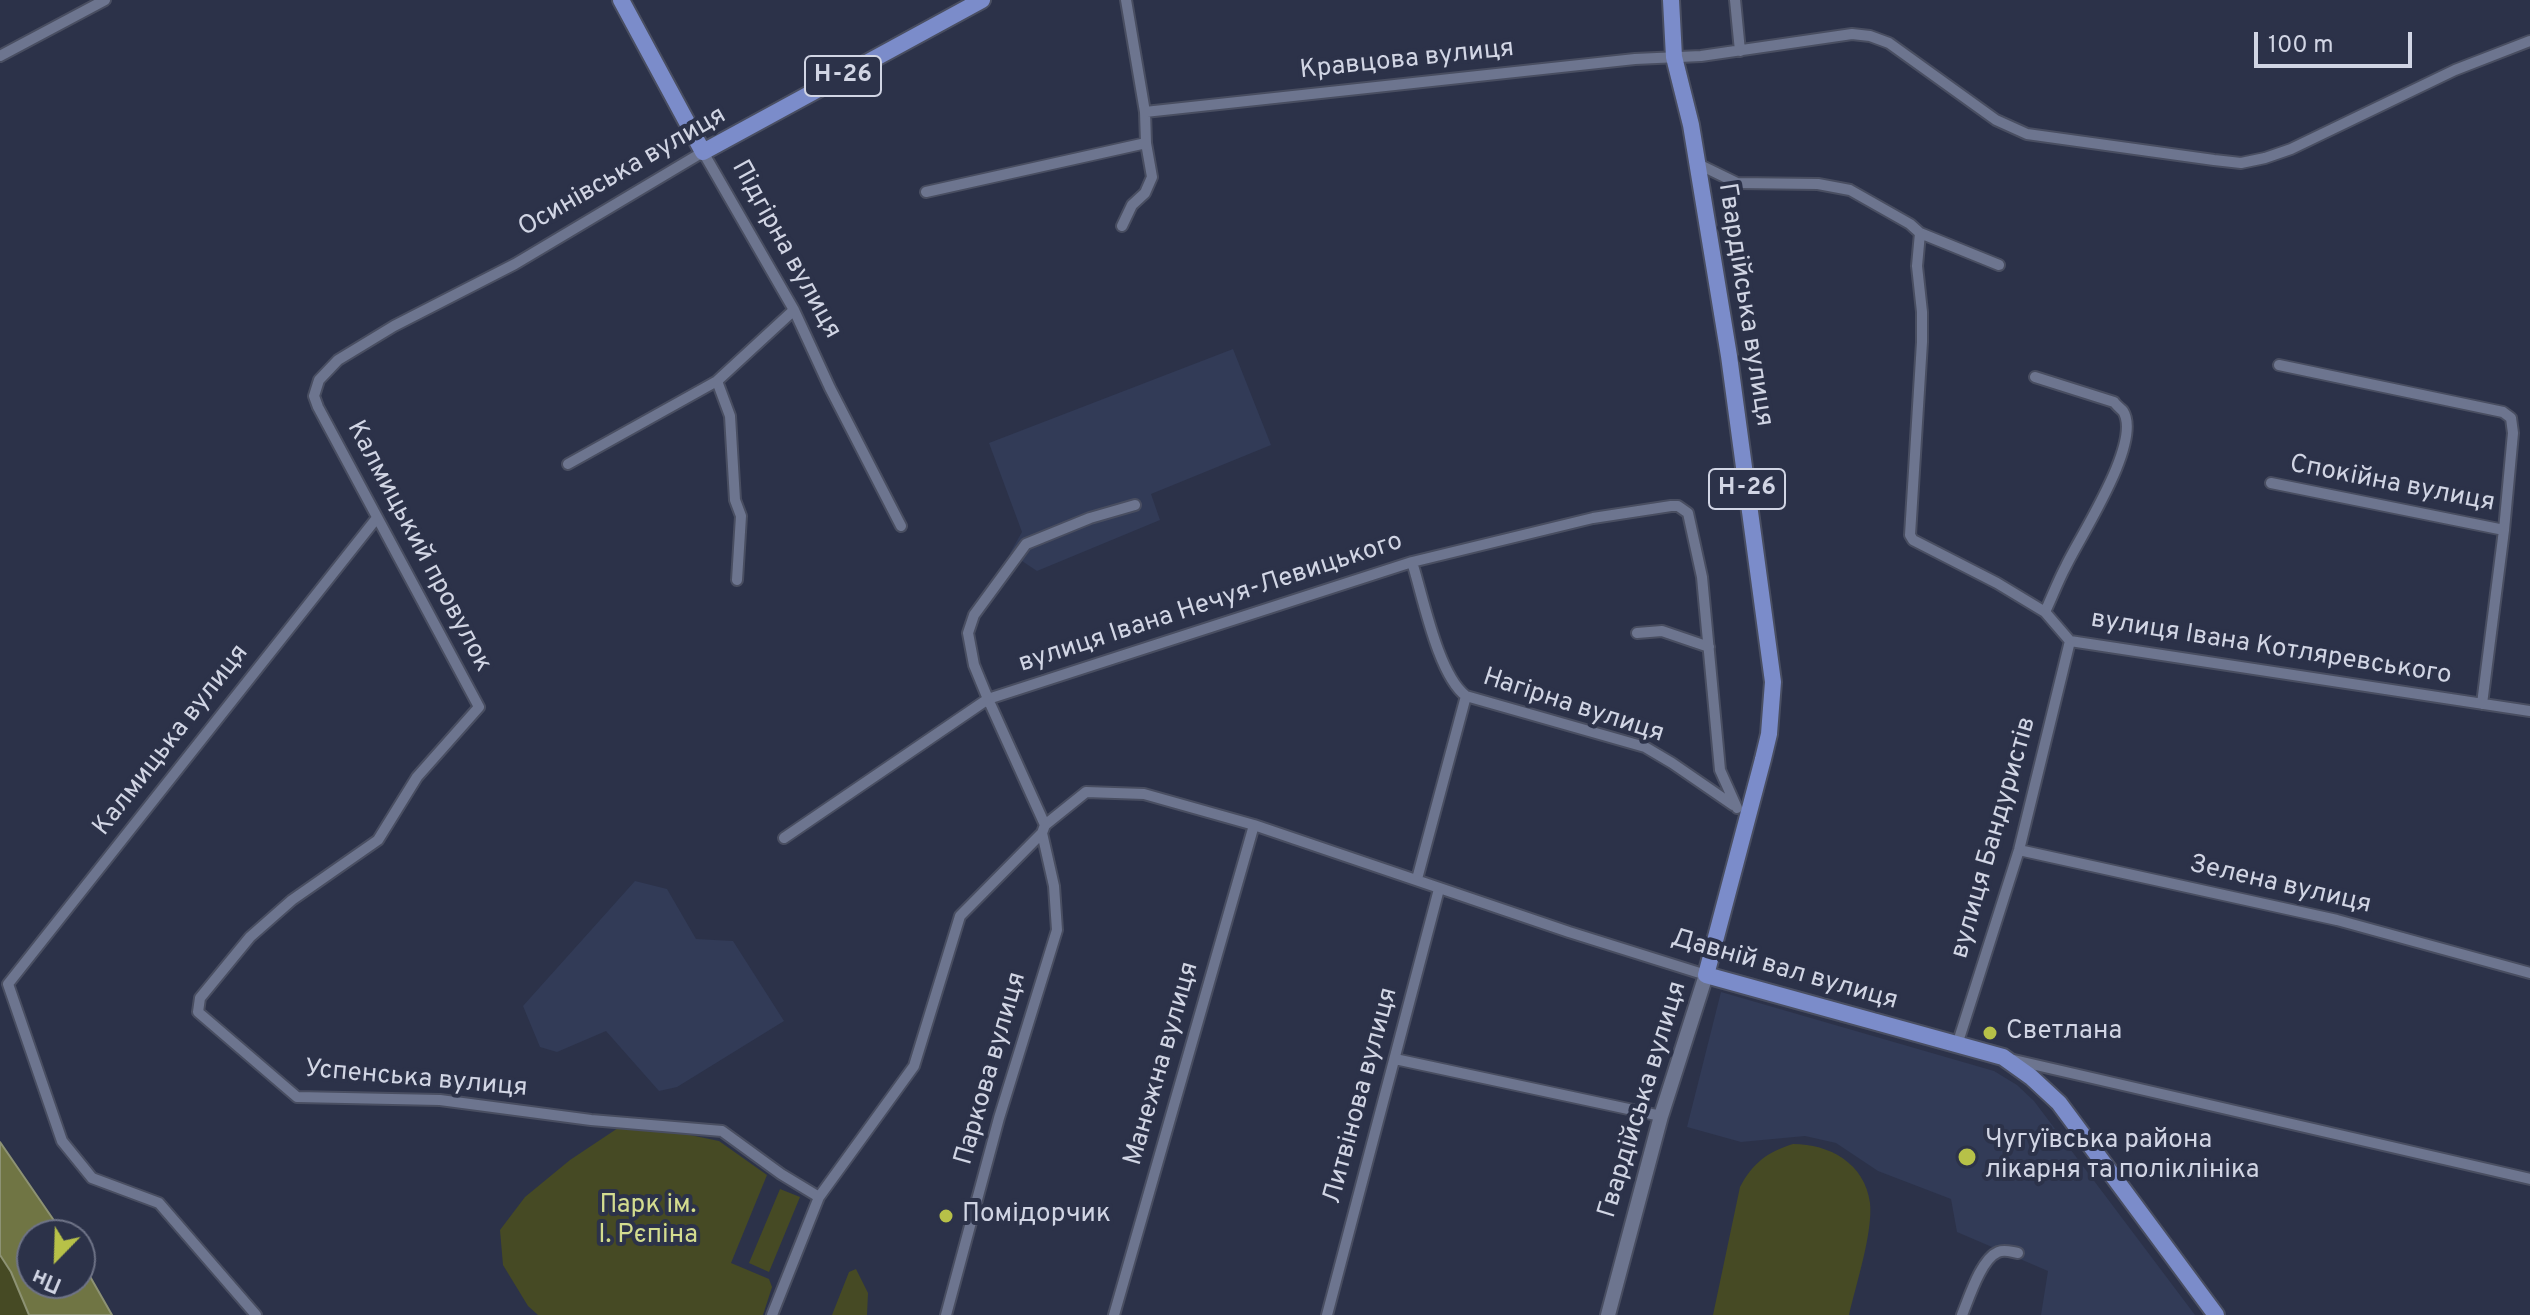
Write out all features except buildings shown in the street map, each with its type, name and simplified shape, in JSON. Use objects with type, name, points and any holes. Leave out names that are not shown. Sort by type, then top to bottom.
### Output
[{"type":"main road","name":"Підгірна вулиця","points":[[621,0],[703,152]]},
{"type":"main road","name":"Осинівська вулиця","points":[[703,152],[982,0]]},
{"type":"main road","name":"Гвардійська вулиця","points":[[1671,0],[1674,57],[1698,164],[1729,356],[1773,682],[1769,734],[1742,812],[1706,975]]},
{"type":"main road","name":"Давній вал вулиця","points":[[1706,975],[2003,1057]]},
{"type":"main road","points":[[2003,1057],[2059,1103],[2216,1315]]},
{"type":"street","points":[[0,56],[105,0]]},
{"type":"street","points":[[1122,226],[1132,205],[1151,183],[1145,112],[1126,0]]},
{"type":"street","points":[[1735,0],[1740,51]]},
{"type":"street","name":"Кравцова вулиця","points":[[1145,112],[1635,59],[1740,51],[1852,34],[1889,43],[1996,120],[2027,134],[2241,163],[2291,149],[2455,70],[2530,41]]},
{"type":"street","points":[[926,192],[1146,143]]},
{"type":"street","name":"Підгірна вулиця","points":[[703,152],[794,310],[901,526]]},
{"type":"street","name":"Осинівська вулиця","points":[[318,407],[314,396],[319,380],[338,360],[394,326],[515,264],[703,152]]},
{"type":"street","points":[[1698,164],[1737,183],[1818,184],[1850,190],[1910,224],[1920,233],[1999,265]]},
{"type":"street","name":"вулиця Івана Котляревського","points":[[1920,233],[1917,266],[1922,342],[1910,535],[1913,540],[1997,583],[2045,612],[2070,641],[2530,711]]},
{"type":"street","points":[[568,464],[717,381],[794,310]]},
{"type":"street","points":[[2279,365],[2503,412],[2511,418],[2513,433],[2504,530],[2482,704]]},
{"type":"street","points":[[2035,377],[2114,402],[2123,410],[2126,420],[2120,457],[2099,507],[2066,565],[2045,612]]},
{"type":"street","points":[[717,381],[730,416],[735,500],[741,516],[737,580]]},
{"type":"street","name":"Калмицький провулок","points":[[318,407],[479,707]]},
{"type":"street","name":"Спокійна вулиця","points":[[2271,483],[2504,530]]},
{"type":"street","name":"Паркова вулиця","points":[[946,1315],[999,1118],[1057,930],[1054,886],[1044,829],[974,665],[968,633],[974,615],[1026,544],[1090,518],[1135,505]]},
{"type":"street","name":"вулиця Івана Нечуя-Левицького","points":[[784,838],[988,699],[1412,562],[1640,509],[1678,506],[1688,513],[1702,577],[1709,647]]},
{"type":"street","name":"Калмицька вулиця","points":[[4,982],[376,519]]},
{"type":"street","name":"Нагірна вулиця","points":[[1412,562],[1445,670],[1456,689],[1466,696],[1645,747],[1742,812]]},
{"type":"street","points":[[1637,633],[1662,631],[1709,647],[1720,770],[1742,812]]},
{"type":"street","name":"вулиця Бандуристів","points":[[1957,1045],[2019,850],[2070,641]]},
{"type":"street","points":[[1417,879],[1466,696]]},
{"type":"street","name":"Успенська вулиця","points":[[479,707],[417,777],[378,840],[292,900],[250,937],[200,998],[198,1012],[297,1097],[440,1100],[591,1120],[722,1131],[819,1197]]},
{"type":"street","name":"Давній вал вулиця","points":[[772,1315],[819,1197],[914,1066],[960,916],[1044,829],[1086,792],[1144,794],[1254,825],[1439,889],[1706,975]]},
{"type":"street","name":"Манежна вулиця","points":[[1114,1315],[1254,825]]},
{"type":"street","name":"Зелена вулиця","points":[[2019,850],[2337,920],[2530,973]]},
{"type":"street","name":"Литвінова вулиця","points":[[1327,1315],[1439,889]]},
{"type":"street","name":"Гвардійська вулиця","points":[[1608,1315],[1661,1116],[1706,975]]},
{"type":"street","points":[[4,982],[62,1141],[92,1178],[159,1203],[256,1315]]},
{"type":"street","name":"Давній вал вулиця","points":[[2003,1057],[2530,1179]]},
{"type":"street","points":[[1395,1059],[1661,1116]]},
{"type":"street","points":[[1962,1315],[1978,1275],[1994,1254],[2002,1250],[2018,1253]]},
{"type":"shaded area","points":[[1233,349],[1271,445],[1151,494],[1160,520],[1037,571],[1010,553],[1022,532],[989,443]]},
{"type":"shaded area","points":[[635,881],[667,889],[696,939],[733,941],[784,1021],[677,1087],[659,1091],[606,1031],[557,1052],[540,1047],[523,1006]]},
{"type":"shaded area","name":"Чугуївська района лікарня та поліклініка","points":[[1721,992],[1994,1071],[2017,1085],[2034,1101],[2195,1315],[2041,1315],[2048,1271],[1957,1232],[1951,1199],[1878,1171],[1836,1143],[1805,1136],[1741,1142],[1687,1127]]},
{"type":"shaded area","points":[[0,1142],[53,1219],[16,1219],[16,1284],[0,1255]]},
{"type":"shaded area","points":[[96,1287],[112,1315],[29,1315],[22,1299],[96,1299]]},
{"type":"green space","name":"Парк ім. І. Рєпіна","points":[[627,1122],[719,1141],[767,1175],[731,1263],[769,1279],[772,1287],[763,1315],[538,1315],[528,1306],[503,1265],[500,1230],[525,1197],[570,1160]]},
{"type":"green space","points":[[1793,1144],[1820,1148],[1843,1158],[1861,1177],[1867,1189],[1869,1229],[1849,1315],[1713,1315],[1740,1187],[1762,1160]]},
{"type":"green space","points":[[780,1189],[800,1197],[769,1272],[749,1263]]},
{"type":"green space","points":[[0,1255],[16,1284],[16,1299],[22,1299],[29,1315],[0,1315]]},
{"type":"green space","points":[[856,1269],[868,1293],[867,1315],[832,1315],[849,1272]]},
{"type":"place","name":"Светлана","points":[[1990,1033]]},
{"type":"place","name":"Чугуївська района лікарня та поліклініка","points":[[1967,1157]]},
{"type":"place","name":"Помідорчик","points":[[946,1216]]}]
